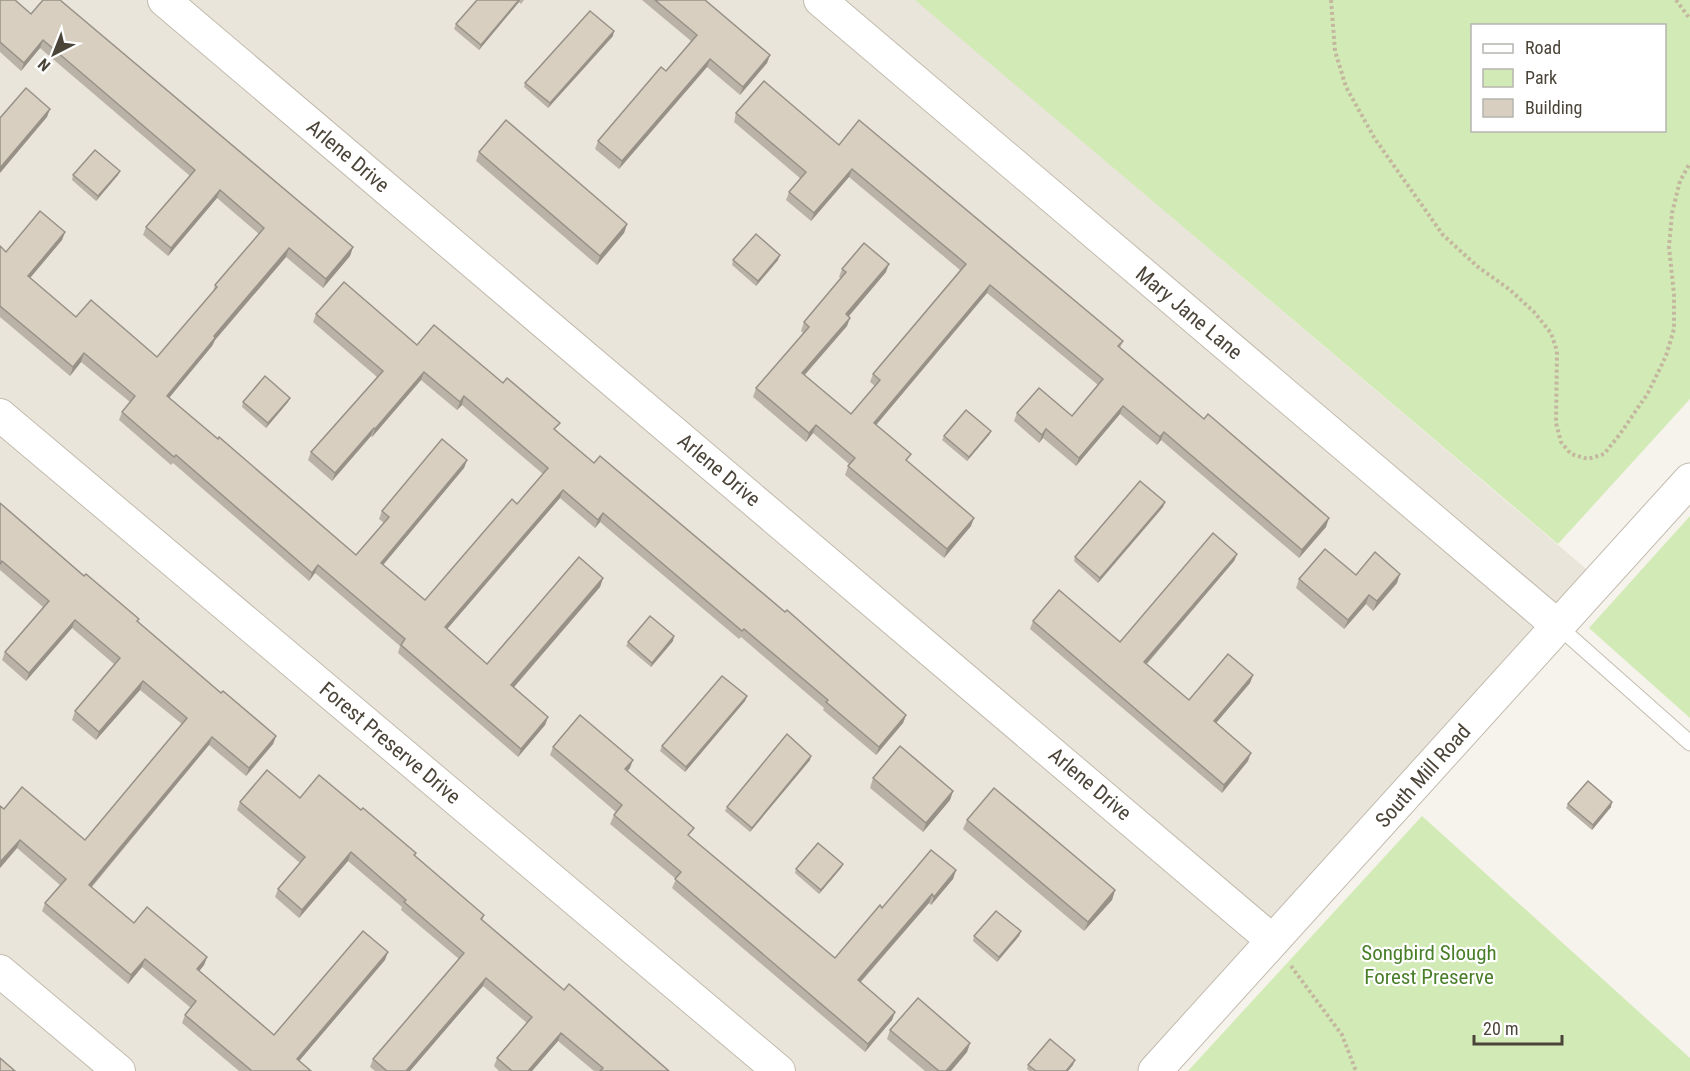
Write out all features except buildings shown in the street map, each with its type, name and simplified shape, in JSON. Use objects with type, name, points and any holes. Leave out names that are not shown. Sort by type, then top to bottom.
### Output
[{"type":"street","name":"Arlene Drive","points":[[164,0],[1273,941]]},
{"type":"street","name":"Mary Jane Lane","points":[[820,0],[1558,626]]},
{"type":"street","name":"Forest Preserve Drive","points":[[0,415],[779,1071]]},
{"type":"street","name":"South Mill Road","points":[[1155,1071],[1690,480]]},
{"type":"street","points":[[0,971],[119,1071]]},
{"type":"lane","points":[[1558,626],[1690,743]]},
{"type":"path","points":[[1331,0],[1335,51],[1346,87],[1375,139],[1443,235],[1478,267],[1526,304],[1551,333],[1557,351],[1556,423],[1561,442],[1571,454],[1588,459],[1604,454],[1648,393],[1666,356],[1674,329],[1674,294],[1669,247],[1671,213],[1680,181],[1690,163]]},
{"type":"path","points":[[1676,0],[1690,19]]},
{"type":"path","points":[[1273,941],[1342,1035],[1356,1071]]},
{"type":"shaded area","points":[[0,0],[916,0],[1591,573],[1138,1071],[0,1071]]},
{"type":"green space","points":[[915,0],[1690,0],[1690,399],[1558,544]]},
{"type":"green space","points":[[1690,516],[1690,718],[1589,628]]},
{"type":"green space","name":"Songbird Slough Forest Preserve","points":[[1422,816],[1690,1058],[1690,1071],[1188,1071]]}]
